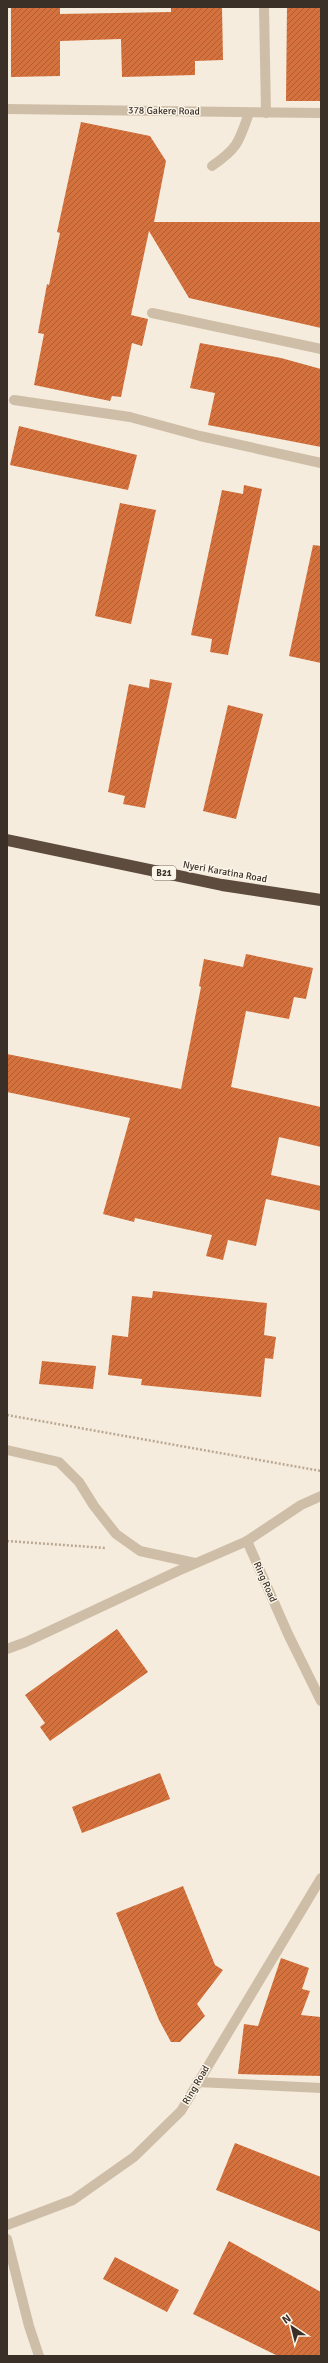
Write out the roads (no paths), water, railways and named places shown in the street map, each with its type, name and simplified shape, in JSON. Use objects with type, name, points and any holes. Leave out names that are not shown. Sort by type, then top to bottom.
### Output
[{"type":"highway","name":"Nyeri Karatina Road","points":[[7,840],[222,885],[321,900]]},
{"type":"street","points":[[264,7],[266,113]]},
{"type":"street","name":"378 Gakere Road","points":[[7,109],[321,113]]},
{"type":"street","points":[[212,166],[231,153],[242,134],[249,112]]},
{"type":"street","points":[[152,313],[321,348]]},
{"type":"street","points":[[14,400],[130,417],[200,436],[321,463]]},
{"type":"street","points":[[7,1450],[59,1462],[79,1482],[94,1506],[116,1534],[140,1551],[195,1563]]},
{"type":"street","points":[[7,1649],[26,1642],[195,1563],[247,1541],[301,1505],[321,1496]]},
{"type":"street","name":"Ring Road","points":[[247,1541],[288,1634],[321,1701]]},
{"type":"street","name":"Ring Road","points":[[7,2225],[73,2200],[134,2156],[180,2111],[321,1878]]},
{"type":"street","points":[[198,2082],[321,2088]]},
{"type":"street","points":[[7,2238],[29,2326],[39,2356]]}]
